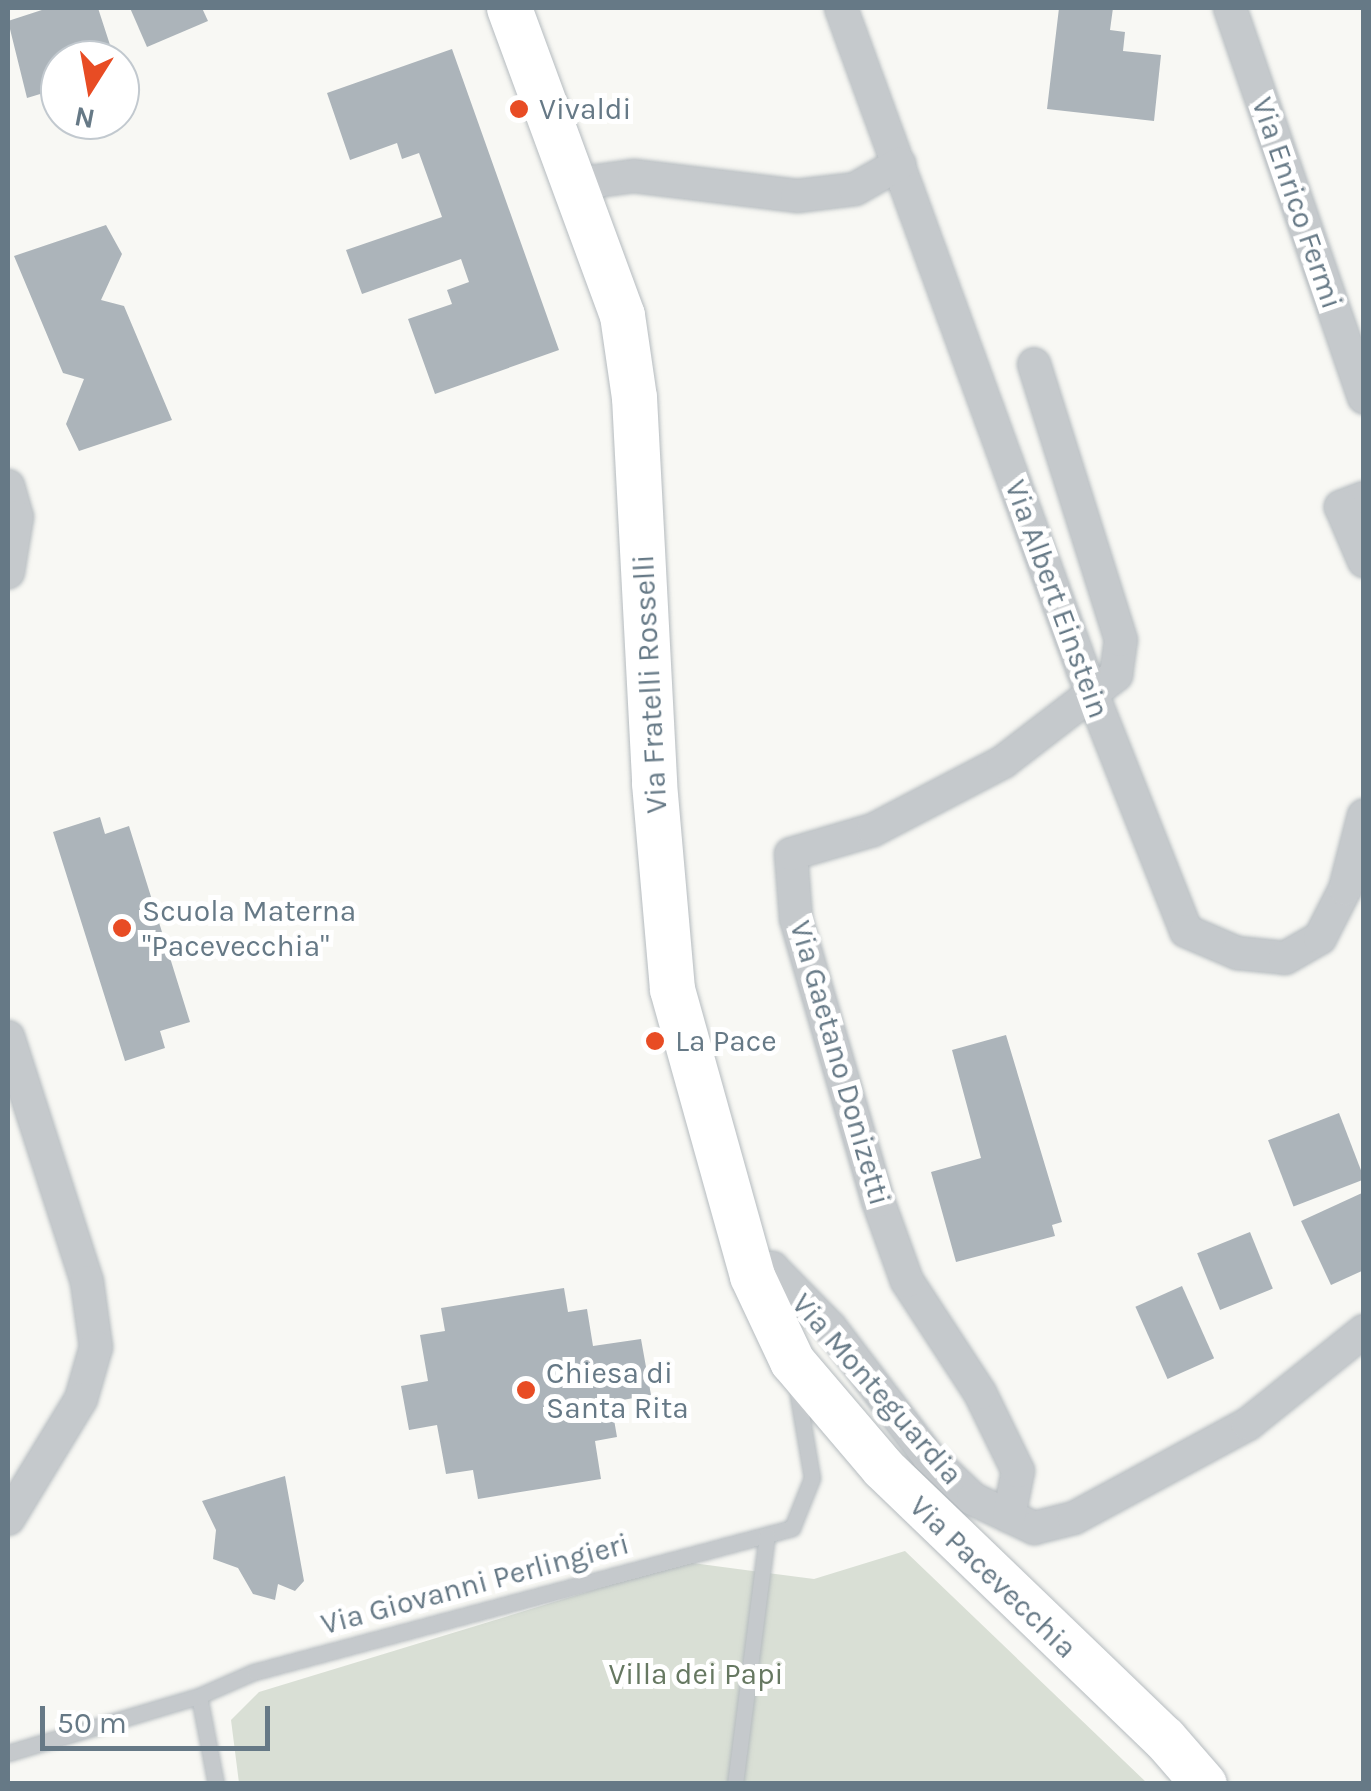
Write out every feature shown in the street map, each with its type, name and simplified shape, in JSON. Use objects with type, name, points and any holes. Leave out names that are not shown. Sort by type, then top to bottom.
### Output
[{"type":"street","name":"Via Fratelli Rosselli","points":[[509,8],[622,315],[634,396],[654,783],[672,990],[752,1276],[792,1360]]},
{"type":"street","name":"Via Albert Einstein","points":[[841,8],[1091,692],[1186,931],[1237,954],[1285,958],[1320,938],[1345,890],[1364,816]]},
{"type":"street","name":"Via Enrico Fermi","points":[[1230,8],[1364,398]]},
{"type":"street","points":[[575,184],[634,176],[797,196],[855,189],[899,164]]},
{"type":"street","name":"Via Gaetano Donizetti","points":[[1009,1516],[1018,1471],[980,1394],[907,1282],[878,1201],[796,919],[791,854],[874,830],[1003,762],[1116,675],[1122,640],[1034,364]]},
{"type":"street","points":[[8,486],[18,517],[8,572]]},
{"type":"street","points":[[1364,498],[1341,506],[1364,561]]},
{"type":"street","points":[[8,1037],[87,1282],[96,1346],[81,1399],[8,1519]]},
{"type":"street","name":"Via Monteguardia","points":[[752,1276],[772,1268],[830,1327],[928,1456],[973,1499],[1034,1528],[1074,1518],[1248,1424],[1364,1331]]},
{"type":"street","name":"Via Pacevecchia","points":[[792,1360],[942,1530],[1164,1738],[1204,1784]]},
{"type":"lane","name":"Via Giovanni Perlingieri","points":[[8,1754],[199,1696],[254,1672],[792,1528],[812,1478],[792,1360]]},
{"type":"lane","points":[[735,1784],[768,1535]]},
{"type":"lane","points":[[199,1696],[216,1784]]},
{"type":"green space","name":"Villa dei Papi","points":[[905,1551],[1147,1783],[239,1783],[231,1720],[259,1692],[685,1562],[814,1579]]},
{"type":"building","points":[[48,8],[98,8],[108,40],[40,40],[40,94],[27,98],[8,21]]},
{"type":"building","points":[[130,8],[202,8],[208,21],[147,47]]},
{"type":"building","points":[[1059,8],[1113,8],[1110,30],[1125,32],[1123,51],[1161,55],[1154,121],[1047,109]]},
{"type":"building","points":[[452,49],[559,350],[435,394],[408,319],[452,304],[447,290],[469,282],[461,259],[362,294],[346,250],[442,217],[419,153],[402,159],[397,143],[350,160],[327,93]]},
{"type":"building","points":[[106,225],[122,254],[101,300],[124,306],[172,420],[79,451],[66,424],[84,379],[63,373],[14,256]]},
{"type":"building","name":"Scuola Materna \"Pacevecchia\"","points":[[100,817],[105,834],[129,826],[190,1022],[160,1031],[165,1048],[125,1061],[53,832]]},
{"type":"building","points":[[1006,1035],[1062,1222],[1052,1225],[1055,1236],[956,1262],[931,1172],[981,1158],[952,1050]]},
{"type":"building","points":[[1339,1113],[1364,1179],[1293,1207],[1268,1140]]},
{"type":"building","points":[[1362,1193],[1364,1270],[1331,1285],[1301,1221]]},
{"type":"building","points":[[1250,1232],[1273,1289],[1220,1310],[1197,1253]]},
{"type":"building","points":[[1182,1286],[1214,1358],[1168,1379],[1135,1307]]},
{"type":"building","name":"Chiesa di Santa Rita","points":[[564,1288],[568,1312],[587,1309],[593,1346],[641,1339],[651,1395],[611,1402],[617,1437],[595,1441],[601,1479],[478,1499],[473,1470],[446,1474],[437,1425],[409,1430],[401,1386],[428,1381],[420,1335],[445,1331],[441,1308]]},
{"type":"building","points":[[285,1476],[304,1581],[295,1591],[278,1584],[275,1600],[253,1594],[238,1568],[213,1559],[216,1530],[202,1501]]},
{"type":"place","name":"Vivaldi","points":[[519,109]]},
{"type":"place","name":"Scuola Materna \"Pacevecchia\"","points":[[122,928]]},
{"type":"place","name":"La Pace","points":[[655,1041]]},
{"type":"place","name":"Chiesa di Santa Rita","points":[[526,1390]]}]
